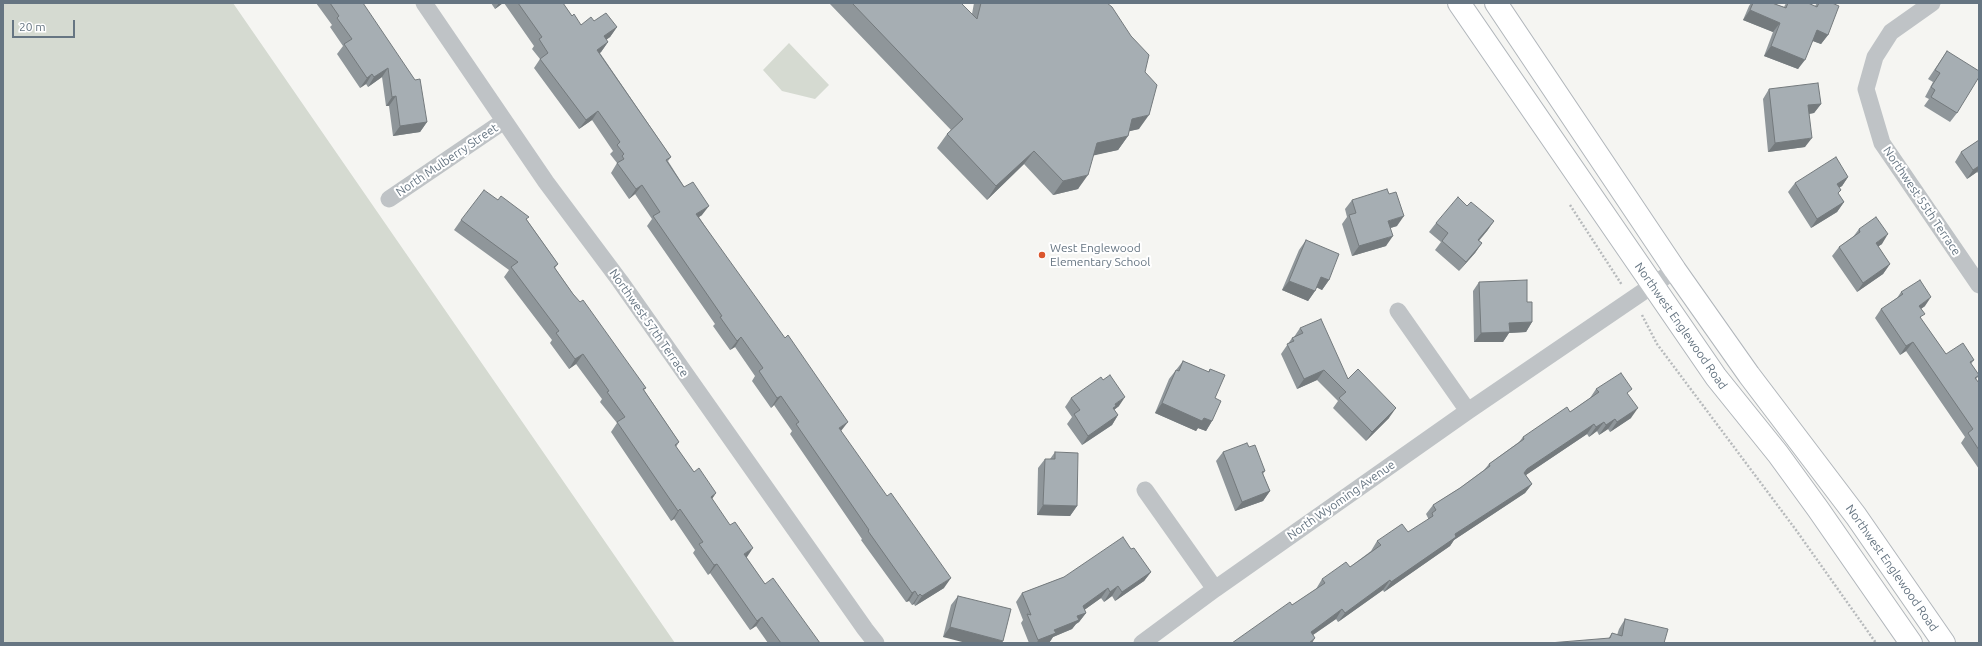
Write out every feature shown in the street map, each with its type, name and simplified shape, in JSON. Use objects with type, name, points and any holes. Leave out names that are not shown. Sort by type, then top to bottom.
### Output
[{"type":"main road","name":"Northwest Englewood Road","points":[[1496,3],[1675,270],[1749,376],[1856,516],[1944,643]]},
{"type":"main road","name":"Northwest Englewood Road","points":[[1465,5],[1653,286],[1716,377],[1778,454],[1911,643]]},
{"type":"street","name":"Northwest 57th Terrace","points":[[424,3],[546,182],[620,280],[860,623],[876,643]]},
{"type":"street","name":"Northwest 55th Terrace","points":[[1932,3],[1891,32],[1875,57],[1866,90],[1882,143],[1979,285]]},
{"type":"street","name":"North Mulberry Street","points":[[389,199],[504,121]]},
{"type":"street","name":"North Wyoming Avenue","points":[[1142,643],[1215,589],[1468,411],[1675,270]]},
{"type":"street","points":[[1398,311],[1468,411]]},
{"type":"street","points":[[1145,490],[1215,589]]},
{"type":"path","points":[[1622,285],[1634,298],[1657,344],[1796,530],[1876,643]]},
{"type":"shaded area","points":[[3,3],[233,3],[675,643],[3,643]]},
{"type":"shaded area","points":[[789,43],[829,85],[815,99],[782,91],[763,70]]},
{"type":"building","points":[[330,3],[363,3],[415,80],[420,79],[427,122],[400,126],[396,96],[392,97],[388,68],[374,77],[372,74],[367,78],[344,44],[352,39],[337,18],[339,16]]},
{"type":"building","points":[[518,3],[563,3],[572,16],[574,14],[581,25],[591,17],[594,21],[606,13],[617,27],[604,36],[608,42],[597,50],[671,157],[666,160],[684,187],[693,182],[709,206],[696,214],[785,338],[788,335],[848,422],[839,428],[887,496],[891,493],[951,578],[922,596],[920,594],[918,596],[915,591],[912,593],[796,424],[799,422],[781,396],[777,398],[759,371],[763,368],[741,337],[737,341],[720,317],[722,316],[653,216],[660,212],[642,185],[636,189],[617,163],[624,159],[622,156],[624,154],[617,145],[620,142],[598,111],[586,120],[540,59],[548,53],[539,39],[542,37]]},
{"type":"building","points":[[852,3],[961,3],[977,19],[981,3],[1107,3],[1112,7],[1131,36],[1149,55],[1145,72],[1157,85],[1149,115],[1132,119],[1128,136],[1097,143],[1088,175],[1063,181],[1034,151],[996,186],[947,134],[963,119]]},
{"type":"building","points":[[1753,3],[1772,3],[1786,8],[1788,3],[1808,3],[1817,7],[1819,3],[1832,3],[1839,6],[1828,35],[1817,30],[1805,60],[1771,46],[1780,23],[1750,10]]},
{"type":"building","points":[[1947,51],[1979,71],[1979,77],[1957,113],[1931,97],[1935,90],[1931,87],[1940,73],[1935,70]]},
{"type":"building","points":[[1818,83],[1821,104],[1808,105],[1812,138],[1775,143],[1769,89]]},
{"type":"building","points":[[1979,140],[1979,166],[1973,170],[1961,152]]},
{"type":"building","points":[[1836,157],[1848,177],[1837,184],[1841,190],[1838,193],[1844,202],[1817,219],[1795,183]]},
{"type":"building","points":[[1387,189],[1389,194],[1396,192],[1404,216],[1388,221],[1393,236],[1359,246],[1349,215],[1356,213],[1352,200]]},
{"type":"building","points":[[484,190],[498,200],[501,196],[529,217],[526,219],[558,264],[554,267],[580,302],[583,300],[646,388],[643,389],[679,442],[675,445],[694,472],[699,468],[716,493],[711,497],[730,525],[735,522],[753,548],[744,554],[765,584],[773,578],[820,643],[781,643],[762,617],[757,621],[717,564],[714,565],[699,544],[703,542],[680,509],[678,511],[617,422],[625,417],[607,392],[609,391],[583,354],[575,359],[556,333],[559,331],[511,267],[518,262],[461,220]]},
{"type":"building","points":[[1458,197],[1467,206],[1471,202],[1494,221],[1478,240],[1482,243],[1466,262],[1442,241],[1448,233],[1436,223]]},
{"type":"building","points":[[1876,217],[1888,234],[1876,243],[1890,264],[1863,283],[1839,247],[1860,232],[1859,229]]},
{"type":"building","points":[[1306,240],[1339,254],[1329,280],[1321,277],[1315,291],[1289,281]]},
{"type":"building","points":[[1527,280],[1527,302],[1532,302],[1532,322],[1509,323],[1510,332],[1481,333],[1479,282]]},
{"type":"building","points":[[1920,280],[1931,297],[1919,306],[1925,314],[1920,317],[1946,354],[1963,343],[1974,360],[1970,362],[1979,375],[1975,378],[1979,383],[1979,450],[1968,433],[1973,429],[1913,342],[1906,346],[1881,309],[1903,294],[1901,292]]},
{"type":"building","points":[[1321,319],[1348,379],[1358,369],[1396,408],[1372,432],[1339,398],[1346,392],[1324,370],[1304,379],[1287,344],[1294,341],[1292,338],[1303,333],[1300,328]]},
{"type":"building","points":[[1183,361],[1209,372],[1210,369],[1225,375],[1215,398],[1221,401],[1212,421],[1204,418],[1202,421],[1162,403],[1176,370],[1179,371]]},
{"type":"building","points":[[1621,373],[1632,389],[1627,393],[1638,408],[1617,422],[1615,419],[1606,425],[1604,422],[1596,427],[1594,424],[1527,469],[1524,473],[1532,484],[1455,534],[1456,537],[1391,582],[1390,580],[1345,613],[1342,609],[1311,632],[1315,638],[1309,643],[1232,643],[1290,602],[1292,605],[1325,583],[1322,579],[1346,562],[1350,567],[1381,545],[1377,541],[1402,524],[1408,532],[1433,516],[1432,513],[1436,510],[1433,505],[1460,488],[1490,466],[1489,464],[1524,439],[1523,437],[1567,407],[1570,412],[1599,392],[1596,389]]},
{"type":"building","points":[[1110,375],[1125,397],[1115,404],[1116,406],[1113,408],[1118,415],[1088,436],[1074,414],[1080,410],[1071,398],[1101,377],[1103,380]]},
{"type":"building","points":[[1247,443],[1249,447],[1255,445],[1265,471],[1262,472],[1270,491],[1242,502],[1223,452]]},
{"type":"building","points":[[1055,452],[1078,453],[1077,506],[1043,505],[1045,459],[1055,459]]},
{"type":"building","points":[[1123,537],[1131,549],[1134,548],[1151,572],[1122,592],[1118,586],[1110,592],[1108,588],[1083,606],[1086,613],[1077,616],[1079,620],[1054,630],[1056,633],[1038,640],[1027,614],[1031,615],[1022,593],[1064,577]]},
{"type":"building","points":[[958,596],[1011,609],[1003,641],[950,627]]},
{"type":"building","points":[[1625,619],[1668,629],[1664,643],[1549,643],[1610,638],[1612,633],[1622,636]]},
{"type":"place","name":"West Englewood Elementary School","points":[[1042,255]]}]
